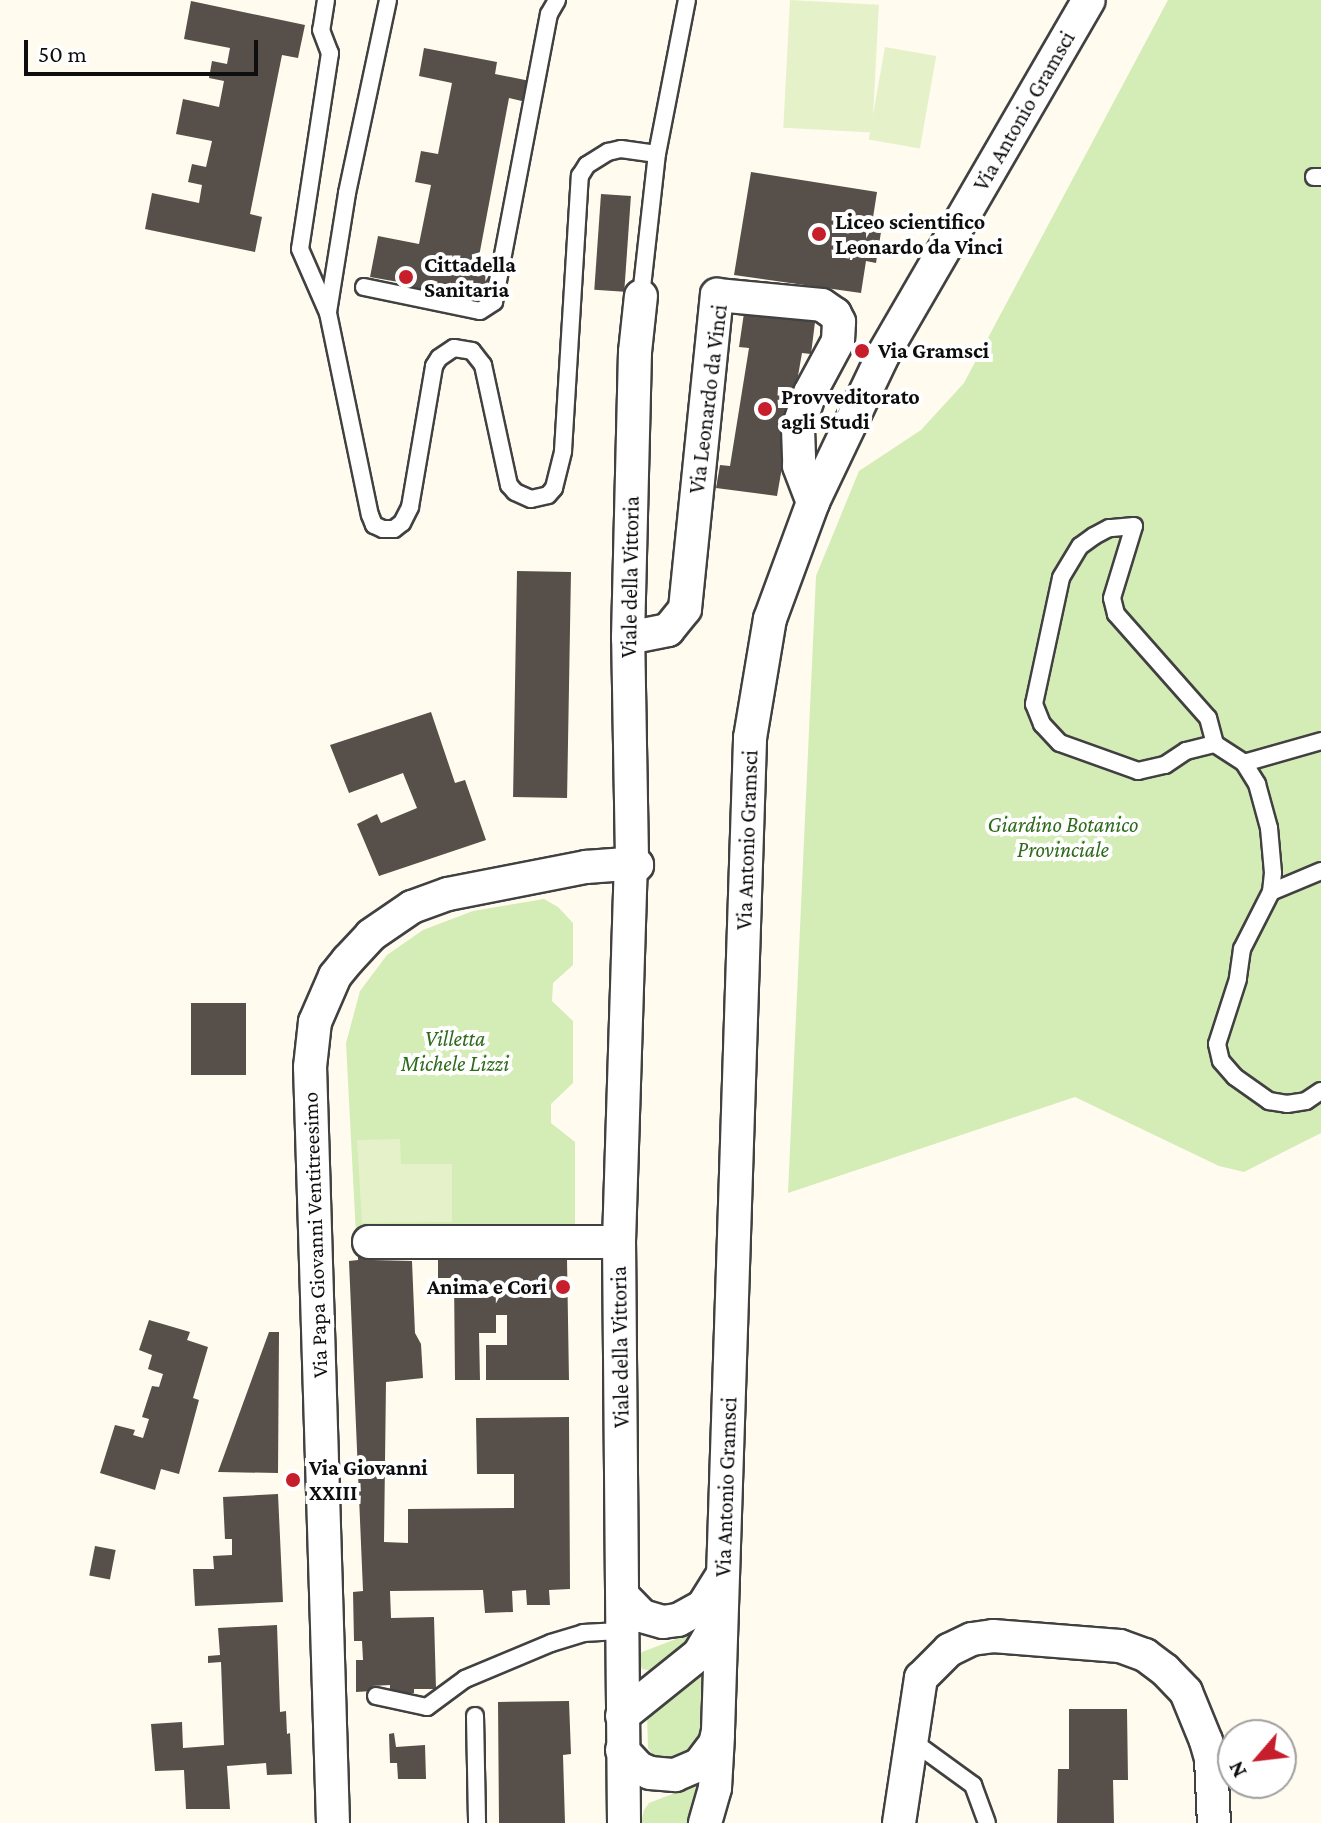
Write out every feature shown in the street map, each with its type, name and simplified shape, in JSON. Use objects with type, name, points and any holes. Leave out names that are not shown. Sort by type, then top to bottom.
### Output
[{"type":"street","name":"Via Antonio Gramsci","points":[[622,1716],[699,1654],[722,1614],[750,738],[770,619],[813,502],[883,355],[1089,0]]},
{"type":"street","name":"Via Leonardo da Vinci","points":[[628,638],[668,630],[685,609],[717,295],[822,305],[835,314],[839,322],[838,341],[810,393],[798,428],[799,466],[813,502]]},
{"type":"street","name":"Viale della Vittoria","points":[[624,1823],[619,1242],[630,865],[628,638],[635,352],[641,296]]},
{"type":"street","name":"Via Papa Giovanni Ventitreesimo","points":[[333,1823],[310,1067],[315,1022],[335,976],[348,960],[371,935],[412,907],[448,894],[586,867],[630,865]]},
{"type":"street","points":[[369,1242],[619,1242]]},
{"type":"street","points":[[623,1596],[642,1616],[663,1622],[678,1620],[703,1606],[723,1574]]},
{"type":"street","points":[[705,1823],[715,1788],[722,1614]]},
{"type":"street","points":[[899,1823],[921,1678],[949,1650],[972,1639],[993,1636],[1120,1646],[1145,1655],[1165,1670],[1186,1692],[1211,1758],[1214,1823]]},
{"type":"street","points":[[622,1750],[650,1773],[675,1775],[699,1765],[715,1744],[718,1731]]},
{"type":"lane","points":[[326,0],[321,30],[330,53],[300,249],[328,313],[374,525],[394,529],[410,507],[434,366],[439,358],[454,348],[472,351],[483,365],[509,485],[515,492],[531,499],[548,495],[558,480],[563,451],[580,176],[587,165],[608,152],[621,149],[657,154]]},
{"type":"lane","points":[[328,313],[347,193],[388,0]]},
{"type":"lane","points":[[364,287],[480,311],[494,302],[549,14],[557,0]]},
{"type":"lane","points":[[641,296],[657,154],[687,0]]},
{"type":"lane","points":[[1215,744],[1186,751],[1165,765],[1138,771],[1060,743],[1042,724],[1034,704],[1061,578],[1080,546],[1109,528],[1134,526],[1112,598],[1116,614],[1123,626],[1208,718],[1215,744],[1244,763],[1257,784],[1269,828],[1271,892],[1242,949],[1238,979],[1217,1044],[1221,1061],[1235,1077],[1269,1101],[1287,1104],[1306,1101],[1321,1091]]},
{"type":"lane","points":[[1244,763],[1321,741]]},
{"type":"lane","points":[[1271,892],[1321,871]]},
{"type":"lane","points":[[376,1696],[427,1707],[465,1679],[551,1643],[583,1633],[620,1631]]},
{"type":"lane","points":[[475,1716],[477,1823]]},
{"type":"lane","points":[[910,1739],[973,1785],[987,1823]]},
{"type":"green space","points":[[790,0],[879,5],[872,132],[783,128]]},
{"type":"green space","name":"Giardino Botanico Provinciale","points":[[1168,0],[1321,0],[1321,1133],[1244,1172],[1219,1166],[1075,1097],[788,1193],[816,576],[859,471],[921,430],[964,383]]},
{"type":"green space","points":[[885,47],[936,56],[920,149],[869,140]]},
{"type":"green space","name":"Villetta Michele Lizzi","points":[[544,899],[558,907],[573,923],[573,965],[553,983],[552,1001],[573,1021],[573,1083],[551,1104],[551,1123],[575,1142],[575,1231],[356,1235],[346,1043],[360,991],[387,955],[423,930],[473,911]]},
{"type":"green space","points":[[400,1139],[401,1164],[452,1164],[452,1222],[362,1223],[357,1140]]},
{"type":"green space","points":[[692,1633],[683,1648],[654,1671],[642,1669],[638,1658],[642,1652]]},
{"type":"green space","points":[[710,1660],[703,1738],[685,1756],[673,1760],[655,1758],[648,1748],[647,1713]]},
{"type":"green space","points":[[706,1781],[693,1823],[641,1823],[649,1803]]},
{"type":"building","points":[[191,1],[305,25],[298,58],[282,55],[250,214],[262,217],[255,252],[145,229],[152,193],[199,203],[202,185],[188,182],[192,164],[206,167],[212,141],[176,134],[183,99],[219,107],[224,81],[209,78],[212,61],[227,64],[230,48],[184,39]]},
{"type":"building","points":[[424,48],[497,62],[495,74],[530,81],[526,102],[509,98],[477,267],[492,270],[488,292],[457,286],[454,300],[408,291],[410,284],[370,277],[378,236],[419,244],[431,185],[415,182],[421,151],[438,154],[452,83],[419,76]]},
{"type":"building","points":[[751,172],[877,192],[872,224],[882,226],[876,263],[866,261],[861,293],[734,275]]},
{"type":"building","points":[[601,194],[631,196],[624,292],[594,290]]},
{"type":"building","name":"Provveditorato agli Studi","points":[[744,313],[815,322],[811,354],[802,353],[777,496],[716,488],[720,465],[730,466],[749,348],[739,347]]},
{"type":"building","points":[[517,571],[571,572],[567,798],[513,797]]},
{"type":"building","points":[[431,712],[455,783],[465,780],[486,840],[379,876],[357,824],[377,814],[381,823],[417,808],[403,773],[349,793],[330,745]]},
{"type":"building","points":[[191,1003],[246,1003],[246,1075],[191,1075]]},
{"type":"building","points":[[373,1254],[373,1260],[412,1261],[415,1333],[421,1344],[423,1378],[386,1382],[384,1542],[408,1543],[408,1509],[514,1508],[514,1474],[477,1474],[476,1418],[569,1417],[570,1589],[549,1590],[550,1605],[527,1605],[526,1590],[512,1591],[513,1612],[485,1613],[483,1590],[390,1591],[391,1618],[434,1617],[436,1689],[414,1689],[414,1693],[390,1693],[390,1685],[372,1686],[372,1691],[356,1692],[356,1660],[363,1660],[362,1641],[354,1641],[353,1592],[363,1591],[349,1261],[358,1260],[358,1255]]},
{"type":"building","points":[[438,1258],[567,1259],[569,1380],[486,1380],[486,1345],[507,1345],[507,1315],[496,1315],[496,1333],[479,1333],[480,1380],[455,1380],[454,1278],[438,1278]]},
{"type":"building","points":[[149,1320],[190,1332],[187,1340],[208,1347],[193,1398],[199,1400],[179,1474],[161,1469],[155,1490],[100,1473],[115,1425],[135,1430],[133,1435],[143,1438],[149,1419],[142,1417],[152,1386],[159,1387],[163,1374],[148,1369],[152,1355],[139,1350]]},
{"type":"building","points":[[269,1332],[279,1332],[278,1473],[218,1472]]},
{"type":"building","points":[[278,1494],[283,1602],[195,1606],[193,1569],[214,1569],[213,1556],[232,1555],[232,1539],[225,1539],[223,1497]]},
{"type":"building","points":[[95,1546],[116,1550],[110,1579],[89,1575]]},
{"type":"building","points":[[277,1625],[280,1712],[286,1711],[292,1774],[267,1775],[266,1763],[227,1766],[230,1809],[186,1809],[184,1770],[155,1771],[151,1724],[182,1722],[183,1748],[224,1745],[221,1662],[208,1663],[208,1656],[220,1655],[218,1628]]},
{"type":"building","points":[[569,1701],[571,1754],[563,1755],[565,1823],[499,1823],[498,1702]]},
{"type":"building","points":[[1069,1709],[1127,1709],[1128,1780],[1113,1780],[1114,1823],[1057,1823],[1058,1769],[1069,1769]]},
{"type":"building","points":[[394,1733],[396,1747],[425,1745],[426,1779],[398,1779],[397,1763],[390,1763],[389,1734]]},
{"type":"place","name":"Liceo scientifico Leonardo da Vinci","points":[[819,234]]},
{"type":"place","name":"Cittadella Sanitaria","points":[[406,277]]},
{"type":"place","name":"Via Gramsci","points":[[862,351]]},
{"type":"place","name":"Provveditorato agli Studi","points":[[765,409]]},
{"type":"place","name":"Anima e Cori","points":[[563,1287]]},
{"type":"place","name":"Via Giovanni XXIII","points":[[293,1480]]}]
